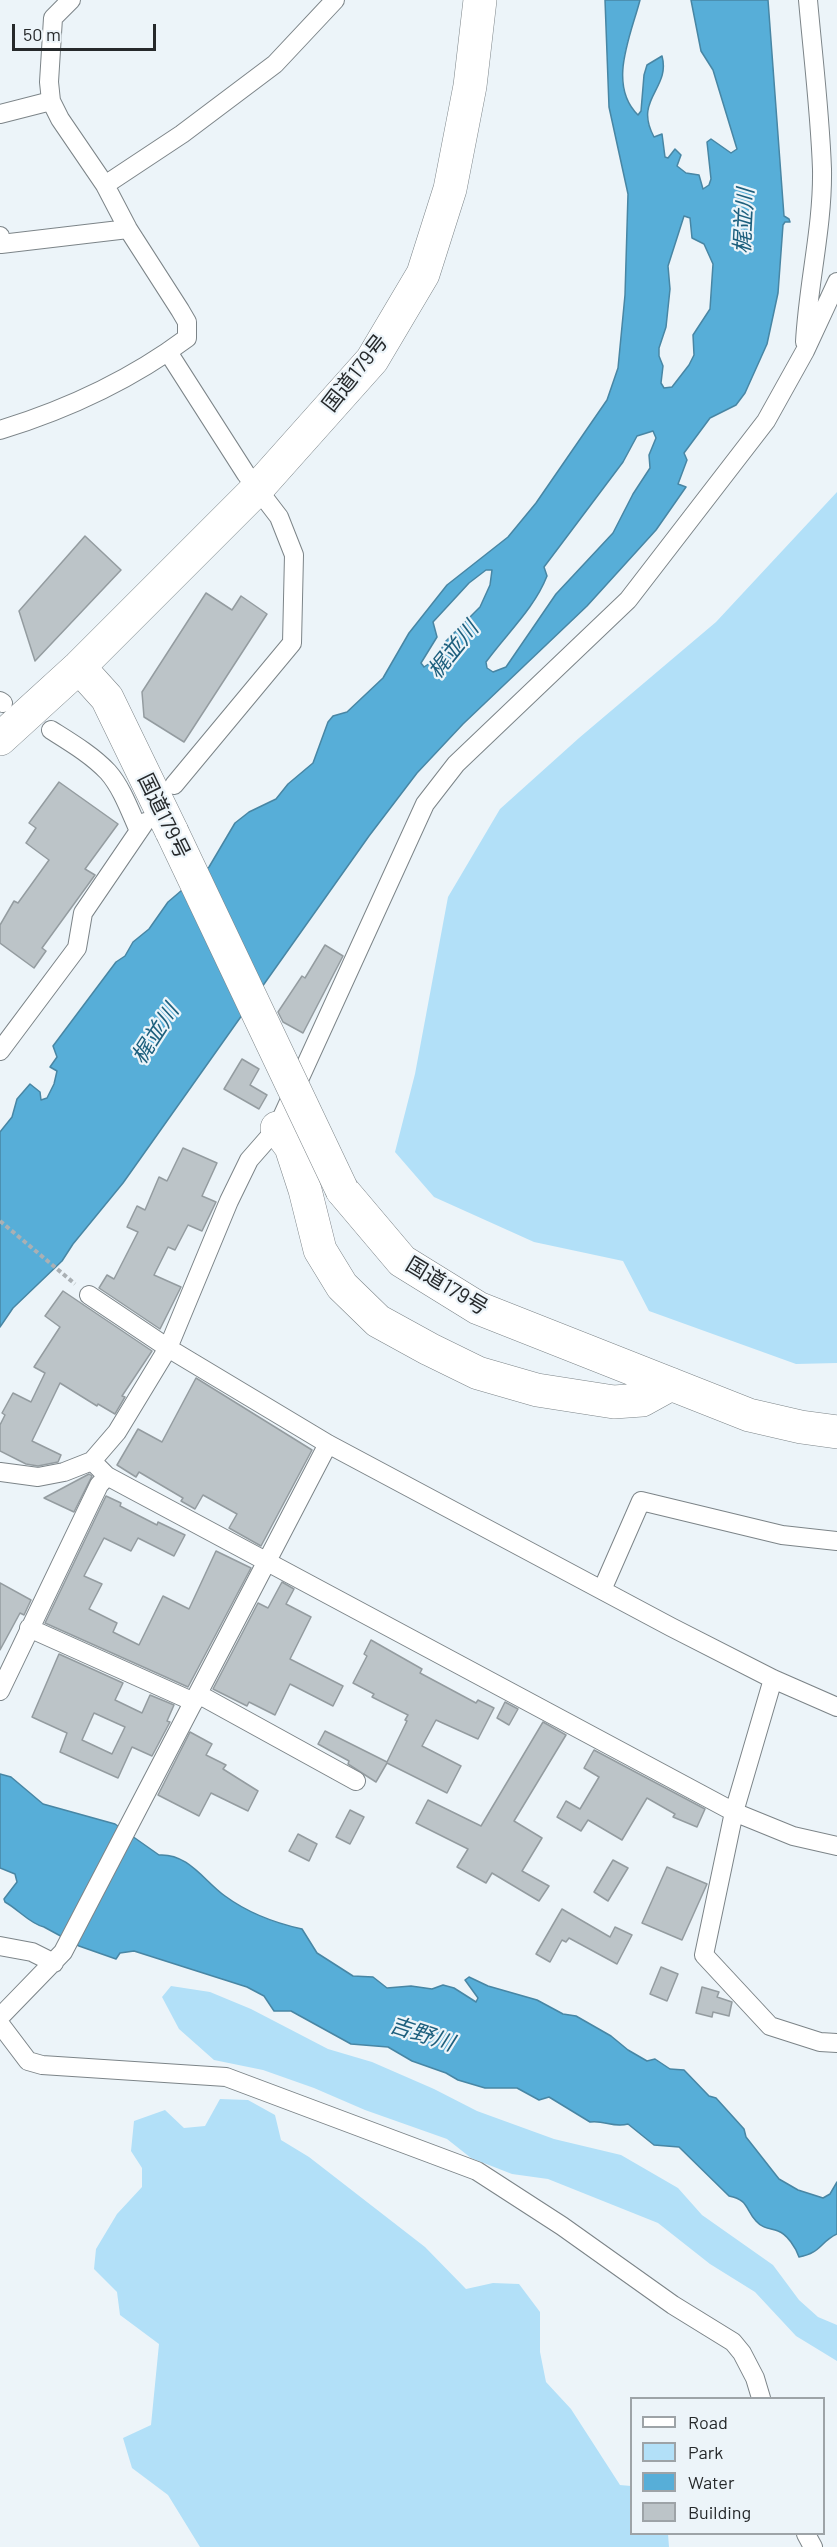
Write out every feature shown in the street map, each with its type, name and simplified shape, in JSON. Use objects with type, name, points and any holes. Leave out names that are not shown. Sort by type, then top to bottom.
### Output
[{"type":"highway","name":"国道179号","points":[[480,0],[470,86],[450,189],[423,274],[372,360],[257,489],[79,668],[107,698],[152,828],[342,1190],[402,1261],[478,1308],[748,1415],[801,1427],[837,1432]]},
{"type":"highway","points":[[0,739],[79,668]]},
{"type":"highway","points":[[276,1128],[291,1147],[305,1190],[320,1250],[342,1286],[378,1321],[478,1373],[537,1390],[614,1402],[642,1400],[671,1384]]},
{"type":"street","points":[[0,430],[82,399],[168,352],[187,338],[187,322],[128,229],[105,185],[60,119],[51,101],[49,82],[52,18],[71,0]]},
{"type":"street","points":[[105,185],[182,134],[275,64],[335,0]]},
{"type":"street","points":[[805,351],[807,302],[819,236],[822,169],[808,0]]},
{"type":"street","points":[[0,114],[51,101]]},
{"type":"street","points":[[0,236],[1,244],[128,229]]},
{"type":"street","points":[[0,1472],[38,1477],[64,1472],[92,1461],[117,1432],[168,1348],[229,1201],[249,1160],[276,1128],[425,804],[456,764],[628,600],[766,422],[805,351],[837,282]]},
{"type":"street","points":[[168,352],[257,489],[279,518],[294,555],[292,643],[174,785]]},
{"type":"street","points":[[0,1051],[77,948],[83,913],[152,828],[108,772],[84,751],[51,730]]},
{"type":"street","points":[[89,1295],[168,1348],[328,1444],[773,1679],[837,1707]]},
{"type":"street","points":[[0,2017],[58,1957],[144,1798],[328,1444]]},
{"type":"street","points":[[92,1461],[107,1476],[734,1812],[793,1836],[837,1846]]},
{"type":"street","points":[[0,1690],[99,1485],[107,1476]]},
{"type":"street","points":[[602,1590],[641,1501],[782,1535],[837,1541]]},
{"type":"street","points":[[29,1628],[196,1698],[356,1781]]},
{"type":"street","points":[[773,1679],[734,1812],[704,1955],[770,2026],[820,2042],[837,2043]]},
{"type":"street","points":[[0,1946],[58,1957]]},
{"type":"street","points":[[0,2024],[28,2061],[42,2065],[226,2077],[477,2171],[562,2226],[673,2305],[733,2342],[755,2378],[762,2397]]},
{"type":"path","points":[[0,1221],[62,1273]]},
{"type":"green space","points":[[837,492],[837,1363],[796,1364],[649,1311],[623,1261],[534,1242],[434,1197],[395,1152],[415,1074],[448,897],[500,809],[579,738],[716,622]]},
{"type":"green space","points":[[171,1986],[210,1992],[251,2009],[328,2049],[372,2062],[477,2111],[554,2139],[621,2155],[678,2188],[702,2215],[773,2265],[799,2300],[818,2317],[837,2325],[837,2361],[796,2336],[755,2292],[710,2264],[658,2223],[548,2179],[512,2174],[471,2158],[447,2139],[365,2110],[314,2088],[263,2070],[214,2060],[179,2029],[162,1997]]},
{"type":"green space","points":[[220,2099],[248,2100],[275,2115],[281,2140],[309,2157],[425,2247],[466,2289],[493,2283],[519,2284],[540,2312],[540,2352],[546,2382],[571,2409],[620,2485],[630,2486],[630,2535],[668,2535],[669,2547],[200,2547],[168,2495],[132,2468],[123,2438],[151,2425],[159,2344],[120,2315],[117,2292],[94,2269],[96,2249],[117,2214],[142,2187],[142,2168],[131,2151],[134,2121],[165,2110],[184,2128],[205,2126]]},
{"type":"water","name":"梶並川","points":[[605,0],[640,0],[624,59],[624,89],[629,103],[638,115],[641,111],[647,65],[662,56],[662,77],[650,103],[649,124],[654,137],[662,134],[665,157],[668,158],[675,149],[681,155],[677,166],[686,173],[699,175],[703,189],[709,185],[711,179],[707,142],[711,139],[731,153],[737,149],[713,70],[701,51],[691,0],[768,0],[784,216],[790,222],[785,222],[783,225],[778,293],[767,344],[745,393],[736,405],[710,418],[684,453],[687,460],[678,484],[686,487],[656,530],[587,606],[463,724],[417,773],[369,836],[123,1183],[73,1244],[62,1261],[13,1308],[0,1327],[0,1132],[12,1117],[17,1099],[30,1084],[40,1092],[41,1100],[47,1098],[57,1071],[50,1067],[57,1057],[53,1046],[116,962],[125,956],[133,942],[149,929],[168,902],[209,867],[235,823],[249,812],[276,799],[288,784],[313,763],[328,722],[333,716],[347,712],[383,678],[409,633],[447,585],[508,537],[536,503],[607,400],[618,368],[625,295],[628,194],[609,107]],"holes":[[[684,216],[690,218],[692,238],[704,244],[713,264],[710,309],[693,335],[694,355],[689,365],[672,387],[664,388],[661,383],[663,366],[659,348],[666,327],[670,289],[668,266]],[[653,431],[656,438],[649,455],[650,468],[633,494],[613,533],[556,594],[506,667],[493,672],[487,668],[486,662],[535,599],[547,576],[544,567],[623,462],[637,436]],[[486,570],[492,570],[490,585],[480,607],[445,642],[436,659],[424,667],[421,663],[437,637],[433,622],[469,583]]]},
{"type":"water","name":"吉野川","points":[[0,1774],[11,1777],[43,1804],[115,1824],[159,1855],[179,1858],[195,1869],[217,1890],[243,1907],[272,1920],[302,1929],[317,1953],[353,1976],[373,1977],[387,1988],[411,1986],[432,1989],[443,1985],[454,1988],[476,2002],[478,1998],[465,1980],[469,1977],[488,1986],[537,2000],[563,2014],[576,2016],[611,2036],[628,2050],[647,2061],[655,2059],[670,2069],[684,2070],[709,2096],[716,2098],[744,2129],[746,2137],[779,2179],[798,2190],[823,2198],[830,2194],[837,2182],[837,2234],[812,2253],[799,2257],[785,2235],[759,2224],[740,2200],[729,2196],[679,2147],[654,2145],[628,2124],[590,2122],[549,2097],[539,2100],[517,2088],[485,2088],[458,2080],[446,2073],[412,2061],[388,2047],[351,2044],[291,2011],[274,2011],[264,1996],[247,1987],[134,1951],[120,1953],[116,1959],[79,1946],[34,1923],[4,1899],[17,1882],[15,1874],[0,1868]]},
{"type":"building","points":[[85,536],[121,570],[35,661],[19,611]]},
{"type":"building","points":[[206,593],[232,610],[241,596],[267,614],[184,742],[144,717],[142,692]]},
{"type":"building","points":[[59,782],[118,824],[85,869],[95,875],[42,948],[46,951],[34,968],[0,943],[0,925],[14,901],[18,903],[49,860],[26,843],[36,828],[29,823]]},
{"type":"building","points":[[325,945],[343,956],[303,1033],[283,1022],[278,1012],[302,976],[305,978]]},
{"type":"building","points":[[242,1059],[259,1069],[250,1085],[267,1095],[259,1109],[224,1089]]},
{"type":"building","points":[[183,1148],[217,1163],[202,1196],[216,1202],[202,1231],[188,1225],[175,1250],[168,1247],[154,1275],[181,1287],[160,1329],[99,1288],[107,1275],[114,1279],[138,1232],[127,1227],[137,1206],[145,1210],[159,1177],[167,1181]]},
{"type":"building","points":[[63,1291],[152,1351],[122,1396],[125,1397],[115,1414],[98,1404],[97,1406],[60,1383],[32,1441],[61,1455],[58,1462],[38,1466],[26,1464],[0,1451],[0,1425],[5,1415],[2,1413],[13,1393],[31,1402],[45,1373],[34,1367],[60,1327],[45,1316]]},
{"type":"building","points":[[196,1378],[312,1450],[261,1546],[229,1528],[237,1514],[203,1495],[195,1509],[181,1501],[183,1498],[139,1472],[136,1477],[117,1465],[138,1429],[162,1442]]},
{"type":"building","points":[[89,1474],[92,1476],[74,1512],[44,1498]]},
{"type":"building","points":[[106,1496],[157,1525],[158,1522],[185,1535],[174,1556],[138,1538],[131,1551],[104,1538],[84,1576],[102,1584],[89,1609],[117,1623],[113,1632],[139,1645],[163,1596],[189,1609],[216,1551],[251,1568],[188,1687],[45,1623]]},
{"type":"building","points":[[282,1582],[294,1589],[286,1604],[311,1617],[290,1659],[343,1686],[333,1706],[290,1684],[275,1715],[249,1702],[247,1706],[213,1689],[258,1603],[268,1608]]},
{"type":"building","points":[[0,1583],[31,1600],[24,1615],[20,1613],[0,1650]]},
{"type":"building","points":[[371,1640],[422,1669],[420,1673],[476,1703],[478,1700],[494,1708],[478,1739],[436,1720],[422,1746],[461,1766],[447,1793],[387,1763],[376,1782],[348,1764],[349,1761],[318,1744],[325,1731],[387,1762],[408,1715],[372,1697],[374,1694],[353,1683],[367,1656],[364,1654]]},
{"type":"building","points":[[59,1654],[123,1683],[115,1700],[142,1713],[150,1695],[174,1705],[167,1721],[170,1722],[152,1756],[132,1747],[118,1778],[60,1752],[67,1733],[32,1717]],"holes":[[[94,1713],[125,1727],[112,1754],[82,1740]]]},
{"type":"building","points":[[505,1702],[518,1709],[509,1725],[497,1718]]},
{"type":"building","points":[[543,1722],[566,1735],[514,1821],[542,1838],[522,1871],[549,1886],[539,1901],[492,1873],[486,1883],[457,1867],[468,1849],[416,1823],[428,1800],[481,1826]]},
{"type":"building","points":[[190,1732],[212,1744],[206,1755],[226,1765],[223,1769],[258,1791],[248,1811],[211,1793],[199,1816],[158,1795]]},
{"type":"building","points":[[594,1750],[705,1809],[697,1827],[673,1817],[675,1814],[647,1798],[622,1840],[588,1820],[581,1831],[557,1817],[566,1801],[580,1809],[599,1777],[584,1768]]},
{"type":"building","points":[[350,1810],[364,1817],[350,1844],[336,1837]]},
{"type":"building","points":[[298,1834],[317,1844],[309,1861],[289,1851]]},
{"type":"building","points":[[613,1860],[628,1868],[608,1901],[594,1892]]},
{"type":"building","points":[[667,1867],[707,1884],[682,1940],[642,1923]]},
{"type":"building","points":[[562,1909],[610,1937],[615,1927],[632,1935],[617,1964],[569,1938],[566,1942],[562,1940],[550,1962],[536,1954]]},
{"type":"building","points":[[661,1967],[678,1974],[667,2001],[650,1994]]},
{"type":"building","points":[[702,1987],[719,1992],[717,1997],[732,2002],[729,2016],[713,2012],[712,2017],[696,2013]]}]
